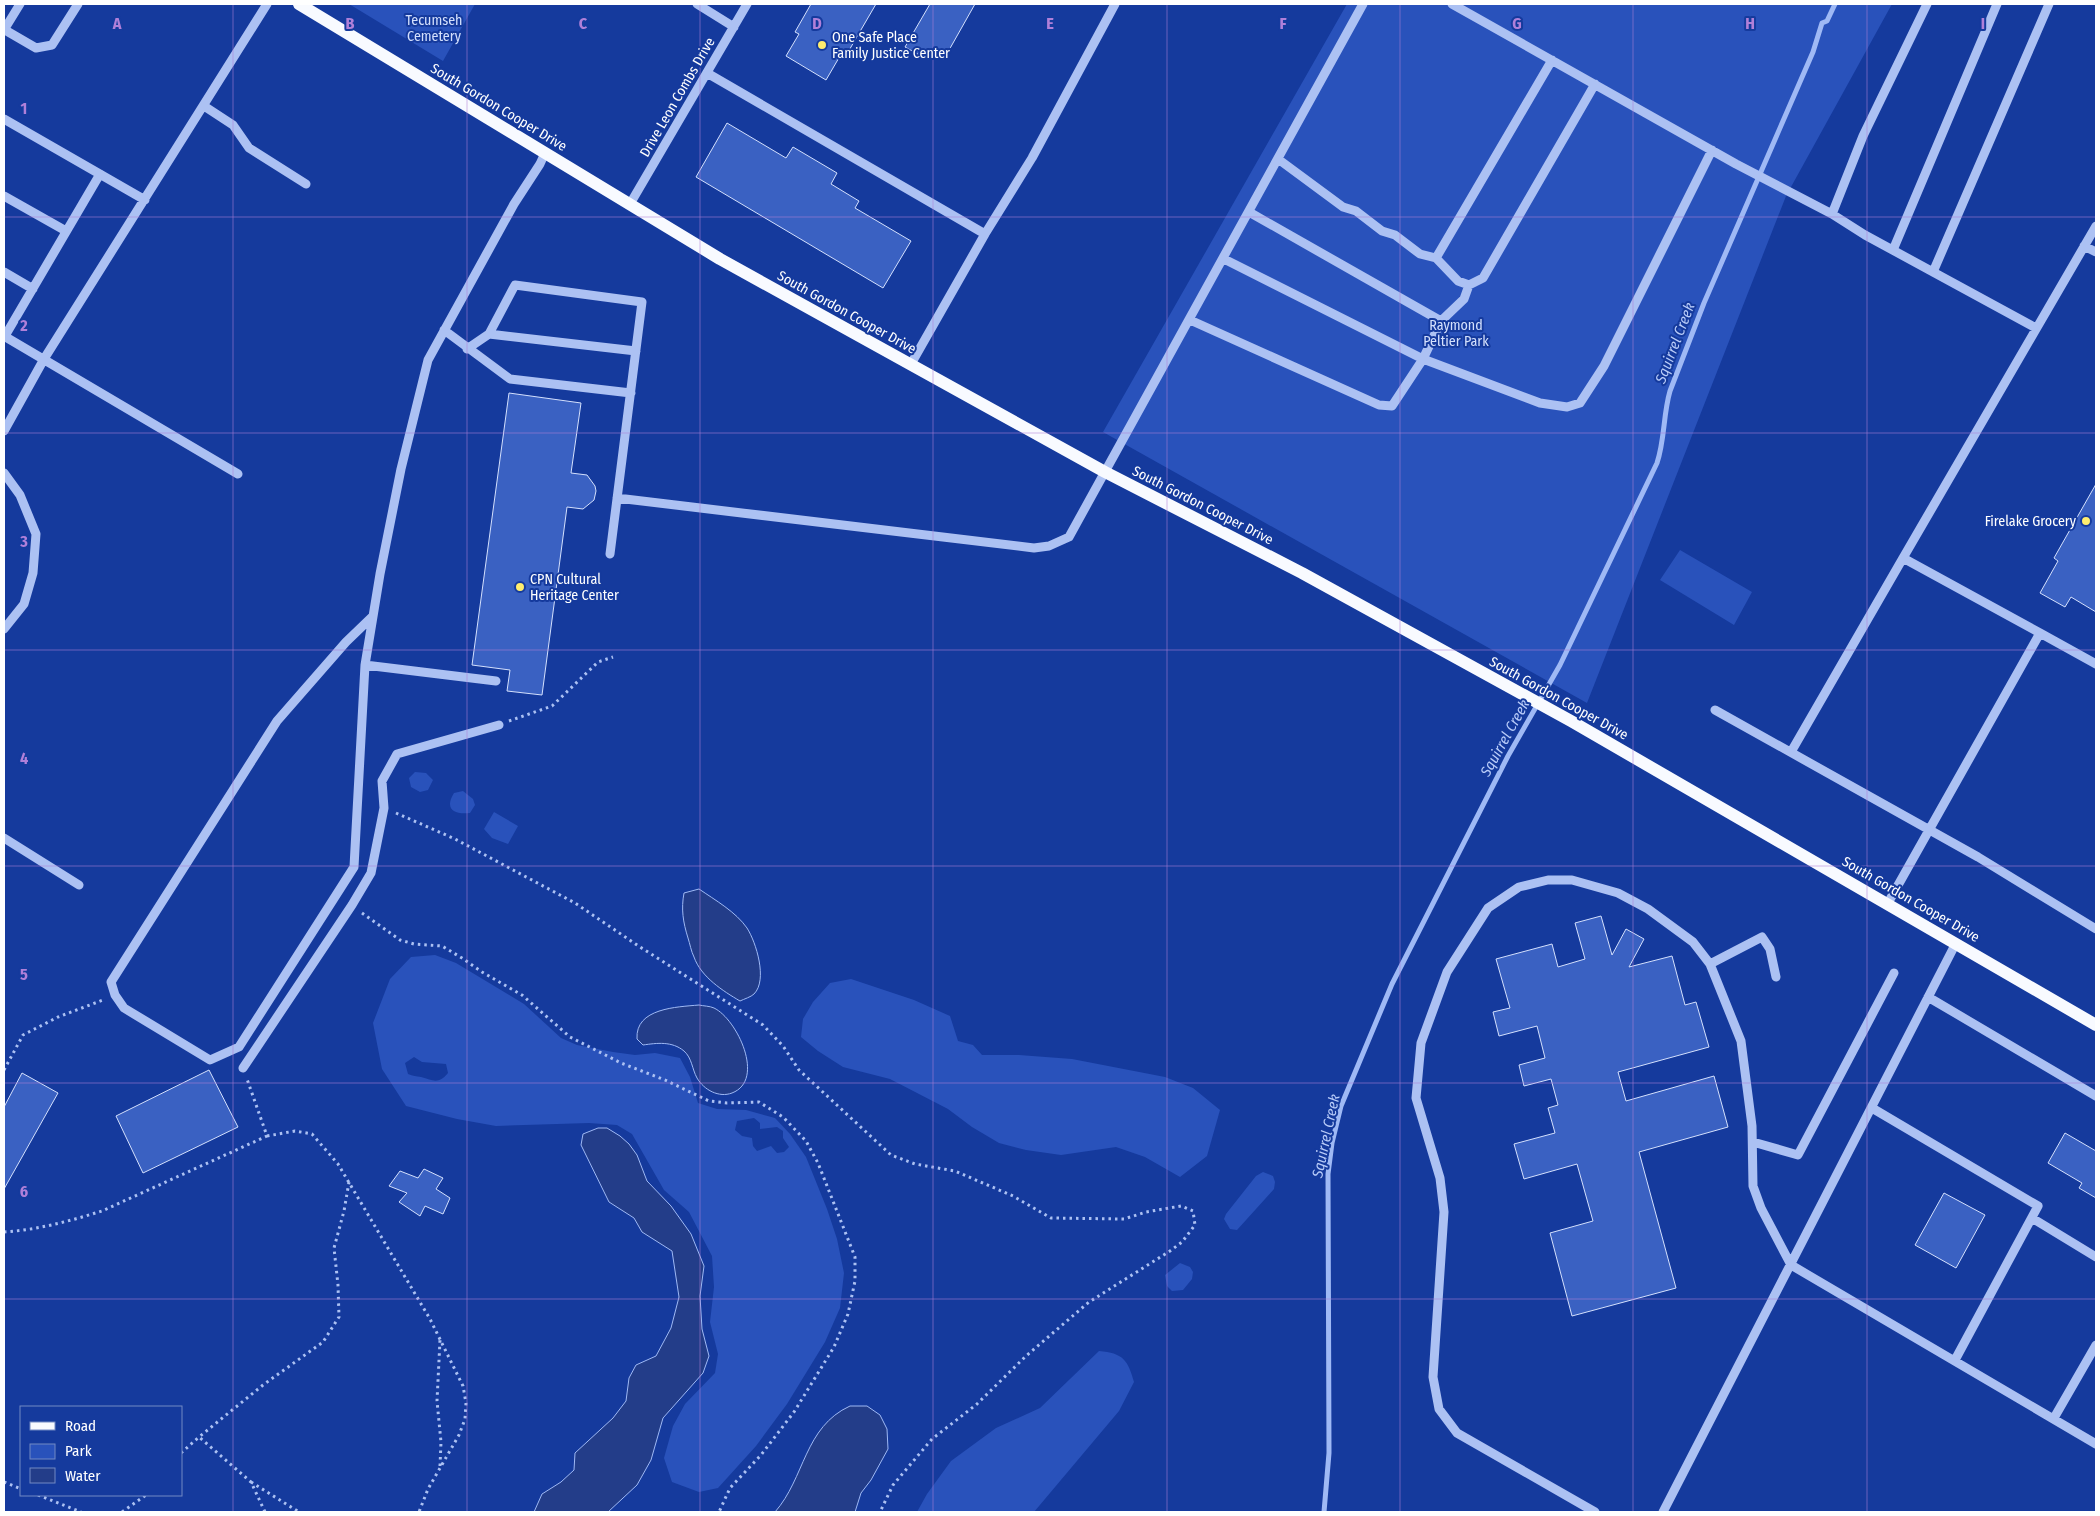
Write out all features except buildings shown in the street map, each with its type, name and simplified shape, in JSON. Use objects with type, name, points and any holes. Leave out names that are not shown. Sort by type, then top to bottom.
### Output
[{"type":"main road","name":"South Gordon Cooper Drive","points":[[299,4],[720,259],[1105,472],[1302,573],[1520,692],[1888,903],[2096,1025]]},
{"type":"street","points":[[20,4],[4,30],[36,48],[52,45],[78,4]]},
{"type":"street","points":[[4,431],[44,359],[267,4]]},
{"type":"street","points":[[697,4],[734,27]]},
{"type":"street","name":"Drive Leon Combs Drive","points":[[630,204],[747,4]]},
{"type":"street","points":[[911,364],[985,234],[1032,158],[1114,4]]},
{"type":"street","points":[[617,498],[1034,548],[1049,546],[1069,537],[1363,4]]},
{"type":"street","points":[[1452,4],[1712,150],[1832,214],[1893,250],[2036,328]]},
{"type":"street","points":[[1832,214],[1863,136],[1928,4]]},
{"type":"street","points":[[1893,250],[1998,4]]},
{"type":"street","points":[[1934,272],[2049,4]]},
{"type":"street","points":[[1436,258],[1552,60]]},
{"type":"street","points":[[707,73],[985,234]]},
{"type":"street","points":[[1278,159],[1343,207],[1356,211],[1382,231],[1395,235],[1420,254],[1436,258],[1458,281],[1468,285],[1483,278],[1595,84]]},
{"type":"street","points":[[204,106],[233,125],[249,148],[306,184]]},
{"type":"street","points":[[4,121],[145,200]]},
{"type":"street","points":[[1224,258],[1423,359],[1540,403],[1567,407],[1580,403],[1604,366],[1712,150]]},
{"type":"street","points":[[373,616],[346,642],[278,722],[111,982],[124,1008],[210,1060],[239,1047],[354,867],[366,665],[373,616],[401,469],[420,389],[428,360],[514,204],[545,153]]},
{"type":"street","points":[[100,174],[4,336],[238,474]]},
{"type":"street","points":[[4,196],[66,232]]},
{"type":"street","points":[[1249,212],[1441,322]]},
{"type":"street","points":[[1791,752],[2096,226]]},
{"type":"street","points":[[2084,246],[2096,252]]},
{"type":"street","points":[[4,272],[33,289]]},
{"type":"street","points":[[467,349],[489,334],[515,285],[642,302],[610,554]]},
{"type":"street","points":[[1190,320],[1379,405],[1392,406],[1423,359],[1441,322],[1464,299],[1468,285]]},
{"type":"street","points":[[444,330],[467,349],[510,379],[631,393]]},
{"type":"street","points":[[489,334],[636,351]]},
{"type":"street","points":[[4,473],[20,495],[36,534],[33,573],[24,604],[4,629]]},
{"type":"street","points":[[1903,558],[2096,664]]},
{"type":"street","points":[[1888,903],[2040,633]]},
{"type":"street","points":[[366,665],[496,681]]},
{"type":"street","points":[[1715,710],[1929,830],[2096,929]]},
{"type":"street","points":[[243,1068],[352,905],[371,873],[384,808],[382,781],[398,754],[499,725]]},
{"type":"street","points":[[4,838],[79,885]]},
{"type":"street","points":[[1595,1512],[1457,1434],[1439,1409],[1433,1377],[1444,1212],[1440,1178],[1416,1098],[1421,1043],[1447,972],[1488,908],[1519,887],[1548,880],[1572,880],[1618,893],[1648,909],[1694,942],[1710,964],[1741,1041],[1753,1142],[1754,1186],[1761,1208],[1792,1265],[2096,1444]]},
{"type":"street","points":[[1710,964],[1762,937],[1770,949],[1776,977]]},
{"type":"street","points":[[1664,1512],[1956,943]]},
{"type":"street","points":[[1753,1142],[1798,1155],[1894,973]]},
{"type":"street","points":[[1928,998],[2096,1096]]},
{"type":"street","points":[[1872,1108],[2038,1206],[1955,1360]]},
{"type":"street","points":[[2032,1218],[2096,1257]]},
{"type":"street","points":[[2054,1418],[2096,1345]]},
{"type":"path","points":[[499,725],[552,706],[598,662],[613,657]]},
{"type":"path","points":[[384,808],[455,839],[575,903],[640,947],[763,1025],[783,1046],[799,1070],[891,1154],[915,1164],[955,1171],[1013,1196],[1050,1218],[1124,1219],[1146,1212],[1181,1206],[1193,1211],[1195,1225],[1182,1242],[1126,1280],[1089,1302],[1026,1356],[977,1404],[932,1439],[893,1485],[880,1512]]},
{"type":"path","points":[[352,905],[400,940],[414,944],[442,946],[462,958],[522,995],[570,1037],[621,1063],[665,1080],[709,1101],[727,1103],[759,1102],[784,1117],[806,1142],[818,1163],[855,1257],[856,1281],[848,1314],[834,1347],[794,1412],[761,1456],[730,1488],[719,1512]]},
{"type":"path","points":[[4,1070],[23,1035],[58,1017],[116,995]]},
{"type":"path","points":[[243,1068],[267,1136]]},
{"type":"path","points":[[4,1232],[45,1226],[102,1211],[267,1136],[295,1131],[312,1134],[338,1164],[349,1182],[430,1319],[463,1386],[466,1404],[465,1419],[459,1435],[428,1489],[419,1512]]},
{"type":"path","points":[[182,1452],[263,1385],[323,1342],[339,1317],[334,1248],[344,1211],[349,1182]]},
{"type":"path","points":[[440,1340],[437,1401],[441,1442],[440,1468]]},
{"type":"path","points":[[199,1437],[251,1482],[300,1512]]},
{"type":"path","points":[[4,1482],[20,1489]]},
{"type":"path","points":[[251,1482],[265,1512]]},
{"type":"path","points":[[41,1496],[81,1512]]},
{"type":"path","points":[[122,1512],[145,1496]]},
{"type":"green space","name":"Tecumseh Cemetery","points":[[349,4],[475,4],[443,61]]},
{"type":"green space","name":"Raymond Peltier Park","points":[[1347,4],[1892,4],[1786,196],[1587,703],[1103,432]]},
{"type":"green space","points":[[1680,550],[1752,592],[1734,625],[1660,580]]},
{"type":"green space","points":[[415,772],[426,773],[433,780],[428,790],[420,792],[411,787],[409,778]]},
{"type":"green space","points":[[463,791],[473,799],[475,805],[470,813],[455,812],[450,807],[454,793]]},
{"type":"green space","points":[[494,812],[518,826],[508,844],[492,838],[484,829]]},
{"type":"green space","points":[[435,955],[456,963],[524,1004],[561,1038],[577,1045],[635,1055],[655,1053],[680,1058],[690,1077],[698,1103],[717,1109],[746,1110],[775,1118],[790,1134],[806,1157],[837,1239],[844,1273],[840,1308],[825,1342],[787,1404],[756,1446],[718,1488],[699,1492],[672,1482],[664,1458],[673,1426],[685,1404],[715,1373],[718,1354],[710,1322],[714,1287],[712,1256],[689,1212],[664,1190],[632,1134],[617,1125],[589,1123],[496,1126],[457,1119],[406,1106],[382,1069],[373,1023],[390,979],[411,957]],"holes":[[[414,1057],[422,1062],[446,1064],[448,1073],[435,1081],[408,1074],[405,1063]],[[754,1118],[760,1123],[760,1129],[777,1127],[783,1131],[783,1138],[789,1147],[784,1152],[777,1153],[771,1146],[757,1151],[753,1146],[752,1138],[742,1136],[735,1130],[737,1121]]]},
{"type":"green space","points":[[851,979],[914,1000],[950,1016],[958,1041],[973,1045],[982,1055],[1019,1055],[1072,1059],[1165,1077],[1193,1088],[1220,1110],[1207,1156],[1180,1177],[1145,1157],[1116,1147],[1061,1155],[1026,1150],[999,1143],[972,1127],[948,1109],[890,1079],[843,1067],[818,1051],[801,1037],[803,1019],[813,1002],[830,983]]},
{"type":"green space","points":[[1263,1172],[1273,1176],[1275,1182],[1274,1189],[1237,1230],[1230,1229],[1224,1219],[1226,1214],[1256,1176]]},
{"type":"green space","points":[[1180,1263],[1190,1267],[1193,1272],[1192,1279],[1183,1290],[1172,1291],[1167,1286],[1165,1275]]},
{"type":"green space","points":[[1099,1351],[1114,1354],[1123,1359],[1127,1363],[1134,1382],[1119,1411],[1034,1512],[917,1512],[927,1494],[951,1461],[996,1428],[1040,1408]]},
{"type":"water","points":[[699,889],[737,917],[747,928],[754,942],[759,961],[760,980],[754,994],[740,1001],[707,977],[697,964],[692,952],[684,921],[683,899],[684,893]]},
{"type":"water","points":[[699,1005],[712,1007],[723,1014],[739,1036],[747,1063],[747,1076],[742,1086],[732,1093],[717,1094],[704,1086],[697,1078],[689,1057],[679,1048],[664,1044],[643,1045],[637,1039],[638,1029],[650,1015],[669,1008]]},
{"type":"water","points":[[598,1128],[607,1128],[629,1144],[637,1155],[647,1181],[671,1206],[691,1234],[704,1266],[700,1296],[702,1329],[709,1356],[703,1373],[663,1418],[651,1460],[637,1485],[608,1512],[534,1512],[542,1494],[561,1482],[574,1470],[575,1453],[613,1418],[626,1401],[629,1378],[636,1365],[656,1356],[671,1328],[679,1297],[672,1251],[642,1232],[634,1218],[609,1202],[581,1145],[583,1134]]},
{"type":"water","points":[[850,1406],[867,1406],[880,1415],[887,1429],[888,1449],[871,1480],[861,1493],[855,1512],[775,1512],[785,1499],[806,1454],[823,1427],[835,1415]]},
{"type":"waterway","name":"Squirrel Creek","points":[[1324,1512],[1329,1453],[1328,1174],[1332,1143],[1341,1106],[1392,984],[1508,756],[1560,665],[1657,463],[1670,391],[1704,303],[1813,52],[1822,23],[1827,21],[1835,4]]},
{"type":"place","name":"One Safe Place Family Justice Center","points":[[822,45]]},
{"type":"place","name":"Firelake Grocery","points":[[2086,521]]},
{"type":"place","name":"CPN Cultural Heritage Center","points":[[520,587]]}]
